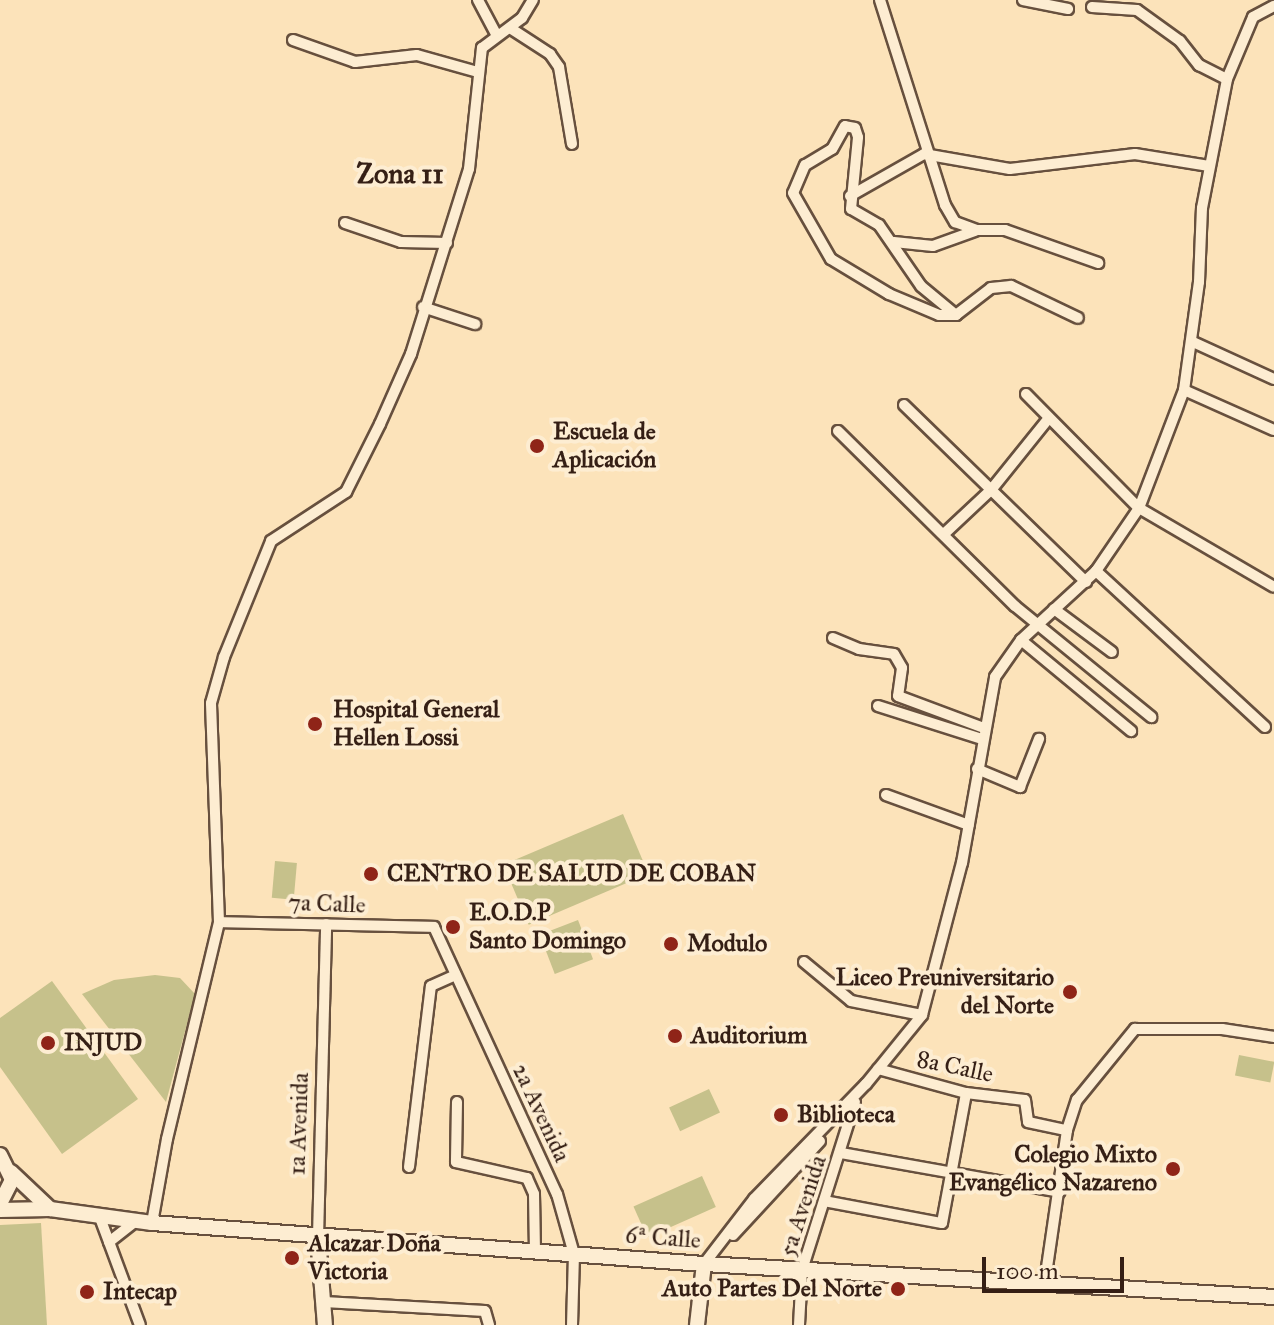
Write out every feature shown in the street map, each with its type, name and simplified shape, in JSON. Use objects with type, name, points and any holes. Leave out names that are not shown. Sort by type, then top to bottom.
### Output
[{"type":"main road","points":[[1,1154],[11,1172],[50,1209]]},
{"type":"main road","points":[[0,1207],[11,1188],[11,1172]]},
{"type":"main road","name":"6ª Calle","points":[[0,1207],[50,1209],[145,1222],[318,1237],[704,1264],[1045,1281],[1274,1297]]},
{"type":"main road","name":"1a Avenida","points":[[318,1237],[325,1325]]},
{"type":"main road","points":[[697,1325],[704,1264]]},
{"type":"street","points":[[478,0],[497,35]]},
{"type":"street","points":[[109,1242],[145,1222],[219,922],[211,703],[224,657],[271,541],[346,492],[411,354],[423,307],[447,243],[469,169],[482,48],[510,28],[533,0]]},
{"type":"street","points":[[880,0],[903,81],[933,156],[945,205],[955,222],[977,230],[1005,230],[1098,263]]},
{"type":"street","points":[[1023,0],[1068,9]]},
{"type":"street","points":[[704,1264],[754,1199],[866,1084],[922,1015],[969,825],[995,677],[1021,640],[1096,571],[1139,508],[1184,390],[1193,342],[1209,166],[1227,79],[1253,17],[1274,5],[1267,0]]},
{"type":"street","points":[[1092,7],[1137,10],[1180,41],[1199,65],[1227,79]]},
{"type":"street","points":[[510,28],[550,54],[559,67],[572,144]]},
{"type":"street","points":[[293,40],[355,62],[417,55],[478,72]]},
{"type":"street","points":[[956,315],[921,286],[894,242],[879,225],[851,209],[858,137],[855,128],[845,126],[832,149],[805,165],[795,180],[793,193],[818,239],[847,272],[923,310],[956,315],[991,288],[1011,286],[1078,318]]},
{"type":"street","points":[[850,196],[912,156],[933,156],[1010,169],[1135,154],[1209,166]]},
{"type":"street","points":[[345,223],[386,239],[447,243]]},
{"type":"street","points":[[894,242],[933,246],[977,230]]},
{"type":"street","points":[[423,307],[475,324]]},
{"type":"street","points":[[1193,342],[1274,379]]},
{"type":"street","points":[[1184,390],[1274,430]]},
{"type":"street","points":[[1026,394],[1139,508],[1274,587]]},
{"type":"street","points":[[904,405],[1086,582]]},
{"type":"street","points":[[945,533],[991,490],[1048,419]]},
{"type":"street","points":[[838,431],[1037,626],[1151,717]]},
{"type":"street","points":[[1096,571],[1265,727]]},
{"type":"street","points":[[1054,609],[1112,652]]},
{"type":"street","points":[[833,638],[859,649],[894,654],[902,668],[898,696],[983,734]]},
{"type":"street","points":[[1021,640],[1131,731]]},
{"type":"street","points":[[878,706],[983,734]]},
{"type":"street","points":[[977,769],[1020,787],[1039,739]]},
{"type":"street","points":[[886,795],[969,825]]},
{"type":"street","name":"7a Calle","points":[[219,922],[434,927]]},
{"type":"street","name":"1a Avenida","points":[[318,1237],[326,924]]},
{"type":"street","name":"2a Avenida","points":[[434,927],[557,1194],[574,1254],[572,1325]]},
{"type":"street","points":[[804,962],[851,1001],[922,1015]]},
{"type":"street","points":[[409,1167],[431,986],[456,975]]},
{"type":"street","points":[[1045,1281],[1067,1130],[1077,1100],[1135,1029],[1222,1029],[1274,1037]]},
{"type":"street","name":"8a Calle","points":[[878,1069],[966,1093],[1025,1100],[1025,1119],[1067,1130]]},
{"type":"street","points":[[704,1264],[855,1102],[866,1084]]},
{"type":"street","points":[[824,1201],[900,1218],[944,1221],[949,1176],[966,1093]]},
{"type":"street","points":[[457,1102],[456,1162],[527,1178],[534,1194],[535,1250]]},
{"type":"street","name":"5a Avenida","points":[[799,1325],[802,1270],[855,1102]]},
{"type":"street","points":[[841,1153],[949,1176],[1060,1192]]},
{"type":"street","points":[[99,1215],[139,1325]]},
{"type":"street","points":[[324,1302],[485,1311],[489,1325]]},
{"type":"shaded area","points":[[623,814],[648,874],[529,925],[503,865]]},
{"type":"shaded area","points":[[275,861],[297,863],[294,900],[272,898]]},
{"type":"shaded area","points":[[578,920],[593,959],[555,974],[540,935]]},
{"type":"shaded area","points":[[155,975],[180,978],[195,994],[166,1102],[82,994],[114,980]]},
{"type":"shaded area","name":"INJUD","points":[[52,981],[138,1099],[62,1154],[0,1067],[0,1018]]},
{"type":"shaded area","points":[[1239,1055],[1274,1062],[1270,1082],[1235,1076]]},
{"type":"shaded area","points":[[709,1089],[720,1113],[680,1131],[669,1108]]},
{"type":"shaded area","points":[[702,1176],[716,1207],[647,1238],[633,1207]]},
{"type":"shaded area","points":[[41,1223],[47,1325],[0,1325],[0,1225]]},
{"type":"place","name":"Escuela de Aplicación","points":[[537,446]]},
{"type":"place","name":"Hospital General Hellen Lossi","points":[[315,724]]},
{"type":"place","name":"CENTRO DE SALUD DE COBAN","points":[[371,874]]},
{"type":"place","name":"E.O.D.P Santo Domingo","points":[[453,927]]},
{"type":"place","name":"Modulo","points":[[671,944]]},
{"type":"place","name":"Liceo Preuniversitario del Norte","points":[[1070,992]]},
{"type":"place","name":"Auditorium","points":[[675,1036]]},
{"type":"place","name":"INJUD","points":[[48,1043]]},
{"type":"place","name":"Biblioteca","points":[[781,1115]]},
{"type":"place","name":"Colegio Mixto Evangélico Nazareno","points":[[1173,1169]]},
{"type":"place","name":"Alcazar Doña Victoria","points":[[292,1258]]},
{"type":"place","name":"Auto Partes Del Norte","points":[[898,1289]]},
{"type":"place","name":"Intecap","points":[[87,1292]]},
{"type":"district","name":"Zona 11","points":[[400,174]]}]
